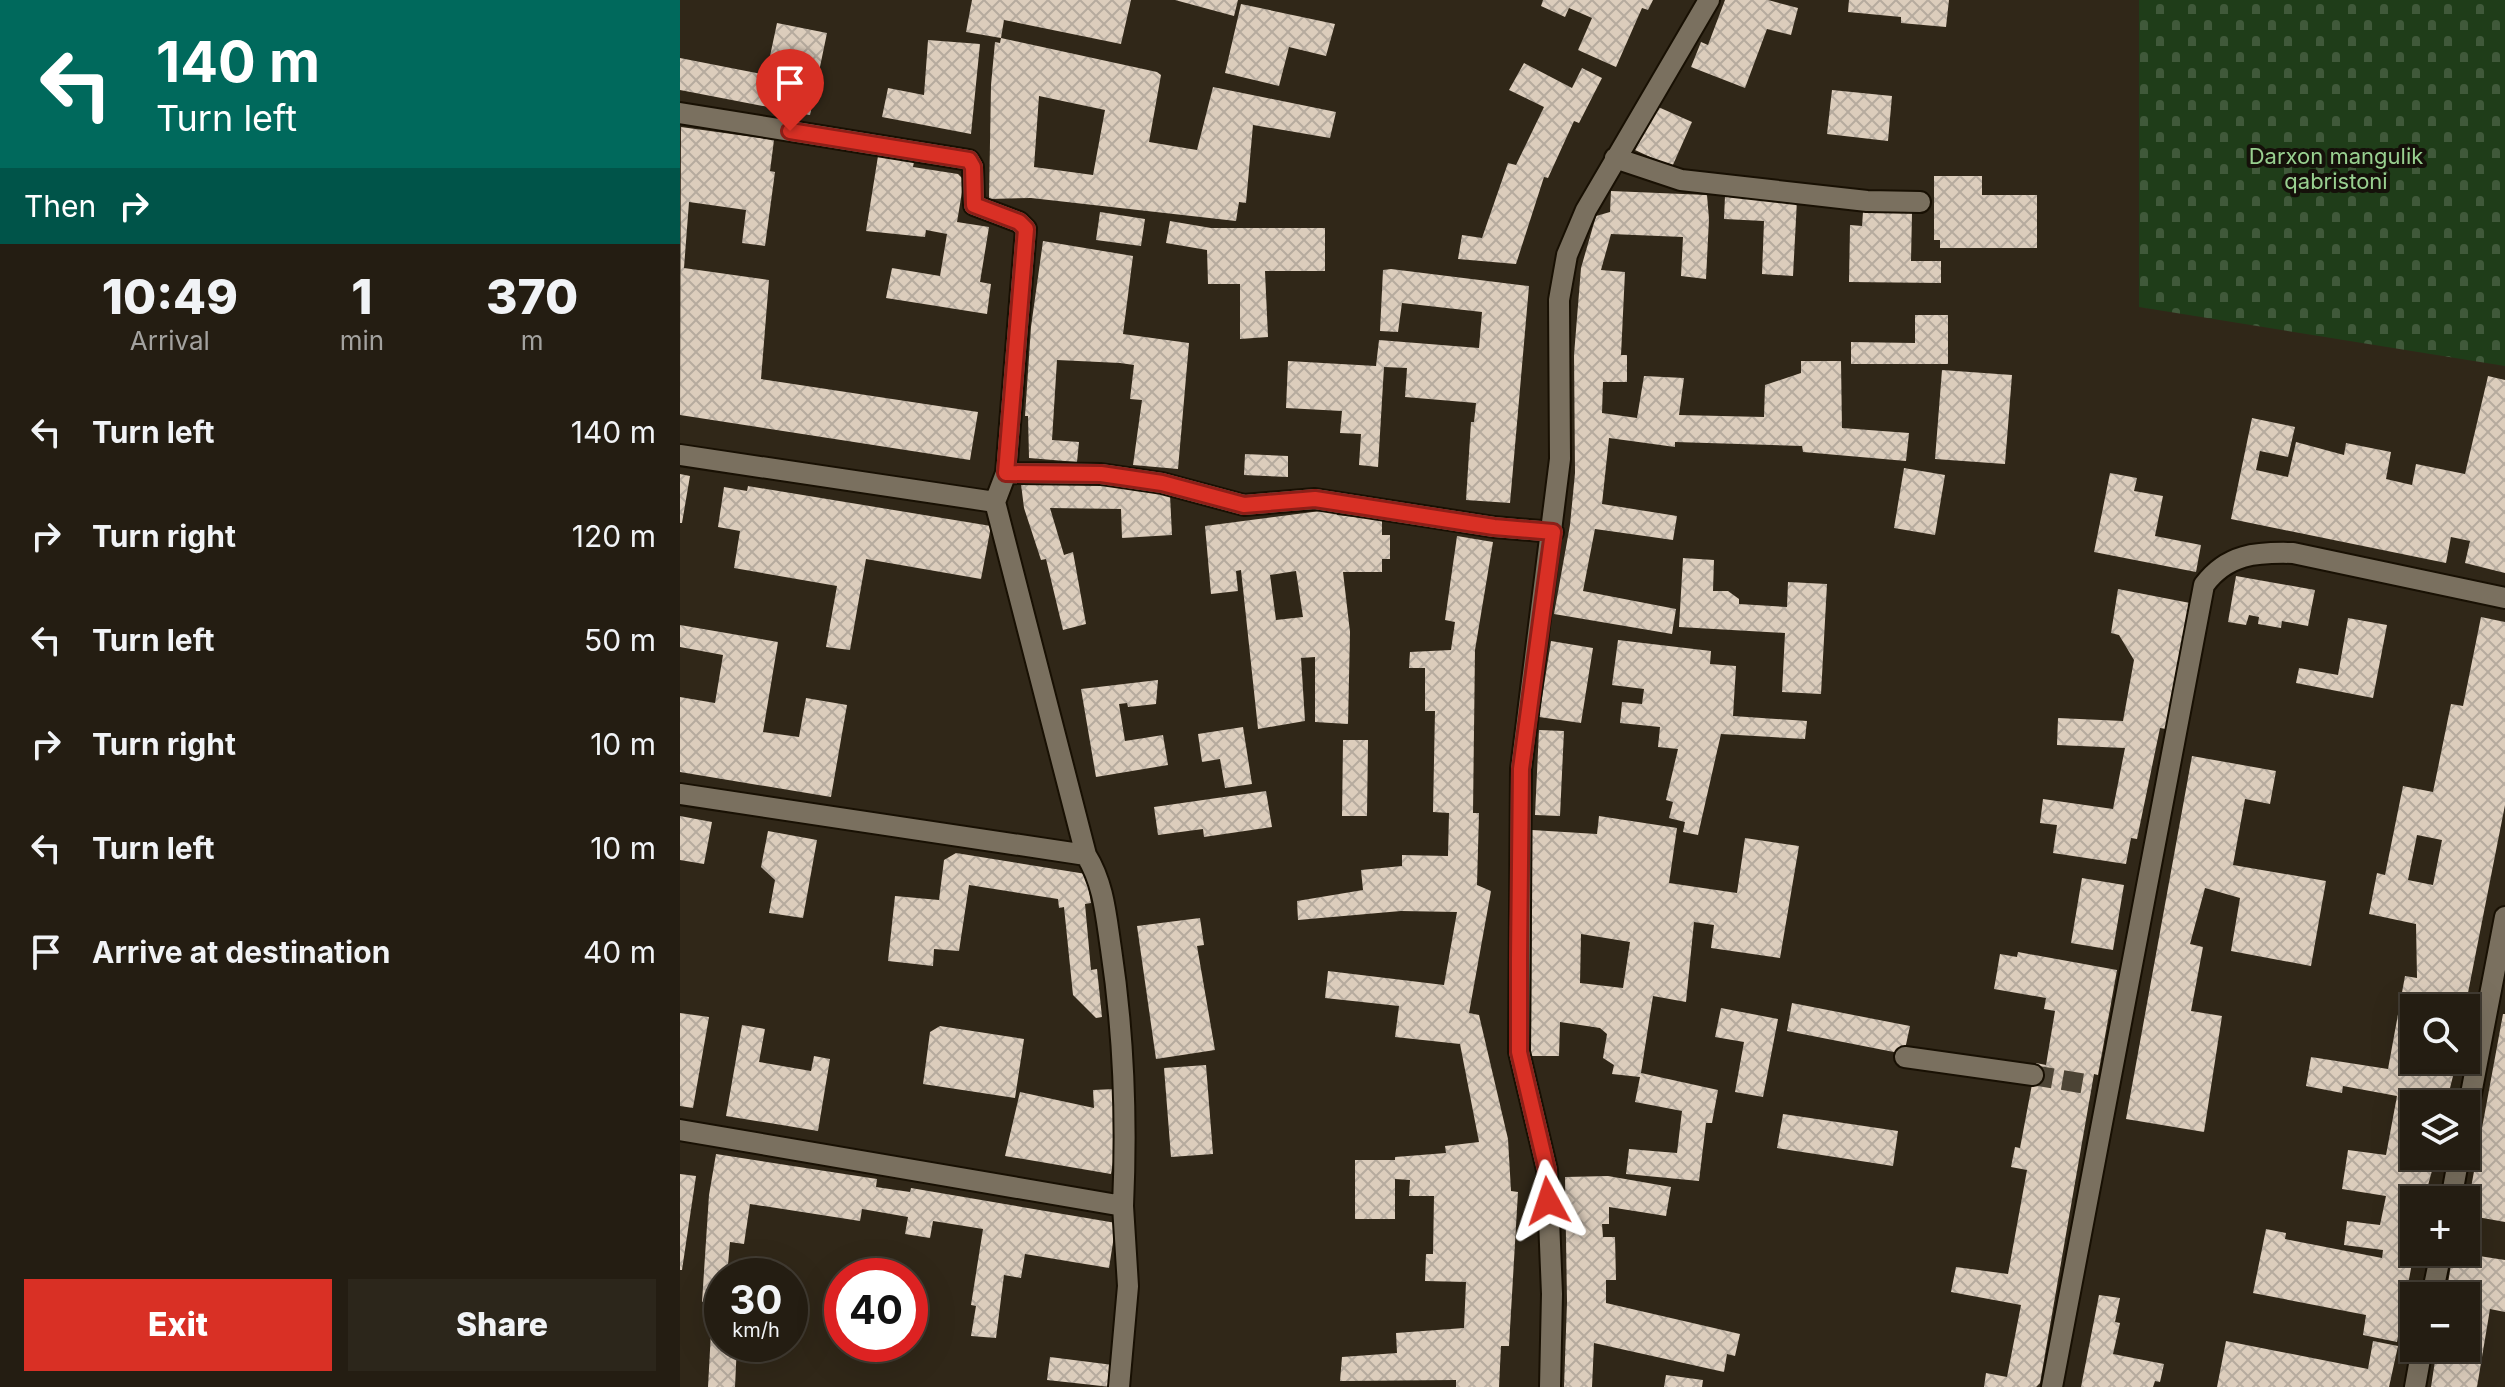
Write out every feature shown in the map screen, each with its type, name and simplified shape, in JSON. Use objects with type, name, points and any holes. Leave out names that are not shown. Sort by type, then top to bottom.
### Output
[{"type":"street","points":[[1550,1387],[1552,1294],[1547,1170],[1519,1052],[1521,769],[1560,459],[1559,300],[1567,255],[1615,158],[1709,0]]},
{"type":"street","points":[[680,113],[969,160],[973,167],[974,205],[1019,222],[1026,229],[1006,473],[995,502],[1086,855],[1097,873],[1103,894],[1121,1020],[1127,1116],[1123,1206],[1128,1286],[1119,1387]]},
{"type":"street","points":[[1615,158],[1681,180],[1867,201],[1920,202]]},
{"type":"street","points":[[680,455],[995,502]]},
{"type":"street","points":[[1006,473],[1101,474],[1162,483],[1244,505],[1315,499],[1494,527],[1553,532]]},
{"type":"street","points":[[2052,1387],[2100,1086],[2204,585],[2218,566],[2257,552],[2293,553],[2505,598]]},
{"type":"street","points":[[680,794],[1086,855]]},
{"type":"street","points":[[2472,1090],[2505,917]]},
{"type":"street","points":[[1905,1057],[2033,1075]]},
{"type":"street","points":[[680,1130],[1123,1206]]},
{"type":"street","points":[[2415,1387],[2419,1362]]},
{"type":"green space","name":"Darxon mangulik qabristoni","points":[[2139,0],[2505,0],[2505,366],[2139,307]]},
{"type":"building","points":[[972,0],[1131,0],[1121,44],[1004,20],[1001,38],[966,32]]},
{"type":"building","points":[[1175,0],[1238,0],[1234,16]]},
{"type":"building","points":[[1543,0],[1653,0],[1648,10],[1642,8],[1616,67],[1578,50],[1592,18],[1569,8],[1565,17],[1541,6]]},
{"type":"building","points":[[1725,0],[1768,0],[1798,8],[1791,35],[1767,29],[1745,88],[1691,67],[1701,42],[1708,45]]},
{"type":"building","points":[[1849,0],[1949,0],[1946,27],[1901,23],[1901,17],[1848,12]]},
{"type":"building","points":[[1241,4],[1335,24],[1326,56],[1289,47],[1279,86],[1225,73]]},
{"type":"building","points":[[777,23],[827,33],[810,115],[680,90],[680,58],[766,75]]},
{"type":"building","points":[[1001,38],[1157,72],[1161,75],[1149,142],[1197,150],[1213,87],[1336,112],[1330,138],[1253,125],[1246,203],[1239,202],[1236,221],[1031,198],[989,199],[991,85],[995,42],[1000,43]],"holes":[[[1039,96],[1105,110],[1093,175],[1034,167]]]},
{"type":"building","points":[[928,40],[980,44],[971,134],[882,117],[888,88],[924,95]]},
{"type":"building","points":[[1524,63],[1572,88],[1582,68],[1602,78],[1579,123],[1574,121],[1548,178],[1544,177],[1516,264],[1458,259],[1462,235],[1482,238],[1508,163],[1516,165],[1544,107],[1509,90]]},
{"type":"building","points":[[1832,90],[1892,96],[1888,141],[1827,134]]},
{"type":"building","points":[[1656,106],[1692,122],[1672,167],[1635,150]]},
{"type":"building","points":[[681,127],[774,140],[770,171],[775,172],[765,246],[742,243],[746,210],[689,202],[684,268],[769,280],[761,379],[978,412],[970,460],[680,415]]},
{"type":"building","points":[[878,156],[914,162],[913,167],[958,174],[964,180],[957,222],[989,227],[980,282],[991,284],[987,314],[886,298],[892,268],[940,276],[947,234],[926,230],[925,237],[866,231]]},
{"type":"building","points":[[1934,176],[1982,176],[1982,195],[2037,195],[2037,248],[1940,248],[1940,240],[1934,240]]},
{"type":"building","points":[[1611,191],[1707,195],[1709,219],[1706,279],[1681,276],[1683,237],[1611,234],[1601,270],[1625,272],[1621,355],[1627,355],[1627,382],[1603,382],[1602,413],[1637,418],[1644,376],[1684,378],[1679,415],[1764,417],[1765,385],[1801,373],[1801,361],[1841,361],[1842,428],[1909,433],[1906,461],[1803,452],[1802,446],[1675,442],[1675,447],[1609,438],[1602,504],[1677,516],[1673,540],[1595,529],[1583,591],[1676,609],[1672,634],[1554,614],[1570,525],[1575,473],[1574,355],[1581,268],[1596,216],[1610,212]]},
{"type":"building","points":[[1725,196],[1797,200],[1793,276],[1762,274],[1764,221],[1724,219]]},
{"type":"building","points":[[1100,212],[1145,219],[1141,246],[1096,240]]},
{"type":"building","points":[[1863,212],[1912,213],[1911,261],[1941,261],[1941,283],[1849,282],[1850,225],[1862,226]]},
{"type":"building","points":[[1170,221],[1211,228],[1325,228],[1325,271],[1265,271],[1268,337],[1240,339],[1240,284],[1208,284],[1207,250],[1166,243]]},
{"type":"building","points":[[1043,241],[1133,256],[1123,334],[1189,343],[1178,469],[1133,465],[1142,400],[1130,399],[1134,365],[1120,363],[1057,360],[1052,440],[1079,442],[1077,462],[1029,458],[1028,416],[1025,416],[1031,327]]},
{"type":"building","points":[[1383,270],[1529,286],[1510,503],[1466,500],[1471,422],[1474,422],[1476,403],[1405,397],[1407,368],[1384,367],[1378,467],[1359,465],[1361,434],[1340,433],[1342,411],[1286,408],[1288,361],[1376,366],[1379,340],[1479,348],[1482,312],[1402,303],[1398,332],[1380,331]]},
{"type":"building","points":[[1915,315],[1948,315],[1948,364],[1851,364],[1851,342],[1915,343]]},
{"type":"building","points":[[1942,370],[2012,375],[2005,464],[1935,459]]},
{"type":"building","points":[[2488,376],[2505,380],[2505,573],[2465,563],[2470,541],[2451,537],[2446,563],[2231,519],[2252,418],[2295,427],[2288,457],[2260,451],[2256,470],[2288,477],[2296,442],[2344,455],[2346,443],[2391,452],[2386,479],[2412,485],[2416,464],[2465,474]]},
{"type":"building","points":[[1245,454],[1288,456],[1288,477],[1244,475]]},
{"type":"building","points":[[1904,468],[1945,475],[1935,535],[1894,528]]},
{"type":"building","points":[[2110,473],[2137,478],[2134,491],[2163,496],[2155,536],[2201,545],[2196,572],[2094,552]]},
{"type":"building","points":[[680,474],[690,476],[682,523],[680,523]]},
{"type":"building","points":[[1021,484],[1107,484],[1170,495],[1172,535],[1122,538],[1121,509],[1050,508],[1064,555],[1073,552],[1086,624],[1063,630],[1046,559],[1041,560],[1024,508]]},
{"type":"building","points":[[748,486],[991,526],[981,579],[866,559],[850,650],[826,647],[837,586],[734,568],[740,531],[718,527],[724,487],[747,491]]},
{"type":"building","points":[[1336,509],[1337,515],[1382,520],[1382,535],[1390,535],[1390,559],[1382,559],[1382,572],[1343,572],[1350,632],[1348,724],[1315,722],[1315,657],[1301,658],[1305,721],[1258,729],[1241,570],[1236,571],[1238,591],[1211,594],[1205,526]],"holes":[[[1296,571],[1303,617],[1276,620],[1270,575]]]},
{"type":"building","points":[[1457,536],[1493,542],[1475,650],[1473,813],[1479,813],[1477,885],[1491,891],[1469,1013],[1479,1015],[1508,1139],[1511,1191],[1518,1192],[1509,1346],[1501,1346],[1499,1387],[1456,1387],[1456,1380],[1340,1381],[1342,1357],[1397,1353],[1396,1333],[1464,1328],[1466,1282],[1425,1281],[1426,1254],[1433,1254],[1434,1196],[1409,1196],[1410,1180],[1395,1179],[1395,1219],[1355,1219],[1355,1160],[1395,1160],[1395,1157],[1446,1153],[1445,1146],[1479,1142],[1460,1044],[1395,1037],[1399,1006],[1325,998],[1328,971],[1444,985],[1457,912],[1401,911],[1298,920],[1297,901],[1363,890],[1361,870],[1402,866],[1402,855],[1448,856],[1449,813],[1433,812],[1435,711],[1425,711],[1425,668],[1409,668],[1410,652],[1451,650],[1455,622],[1445,620]]},
{"type":"building","points":[[1683,558],[1714,560],[1713,591],[1728,591],[1739,599],[1739,604],[1787,607],[1788,582],[1827,584],[1821,694],[1782,692],[1785,633],[1679,627]]},
{"type":"building","points":[[2236,576],[2315,590],[2308,626],[2282,621],[2281,628],[2258,624],[2259,617],[2249,615],[2246,625],[2228,622]]},
{"type":"building","points":[[2118,589],[2190,603],[2166,729],[2160,728],[2137,839],[2131,838],[2126,864],[2053,853],[2057,825],[2040,823],[2043,799],[2113,809],[2125,748],[2057,745],[2058,718],[2123,721],[2134,660],[2119,635],[2111,633]]},
{"type":"building","points":[[2481,617],[2505,622],[2505,805],[2468,994],[2402,994],[2405,976],[2417,978],[2416,924],[2369,914],[2377,873],[2385,875],[2403,786],[2433,792],[2451,704],[2463,706]],"holes":[[[2417,835],[2442,840],[2433,885],[2408,880]]]},
{"type":"building","points":[[2348,618],[2387,625],[2373,698],[2296,683],[2299,668],[2338,675]]},
{"type":"building","points":[[680,625],[778,642],[763,732],[799,737],[806,698],[847,705],[831,797],[680,772],[680,697],[715,703],[723,655],[680,647]]},
{"type":"building","points":[[1618,640],[1711,651],[1710,664],[1736,666],[1733,716],[1807,721],[1805,739],[1721,734],[1698,835],[1683,832],[1685,822],[1669,818],[1673,802],[1666,800],[1678,749],[1658,747],[1660,727],[1620,723],[1622,702],[1642,704],[1644,689],[1612,685]]},
{"type":"building","points":[[1551,641],[1593,648],[1581,723],[1539,717]]},
{"type":"building","points":[[1158,680],[1156,704],[1128,707],[1127,703],[1119,704],[1125,741],[1163,735],[1168,765],[1096,777],[1081,689]]},
{"type":"building","points":[[1243,727],[1252,784],[1225,788],[1220,759],[1202,762],[1198,734]]},
{"type":"building","points":[[1539,730],[1564,731],[1560,816],[1535,815]]},
{"type":"building","points":[[1343,740],[1368,740],[1367,816],[1342,816]]},
{"type":"building","points":[[2192,756],[2276,771],[2270,804],[2245,799],[2233,865],[2326,881],[2311,966],[2231,951],[2240,898],[2205,888],[2190,944],[2203,947],[2191,1011],[2222,1016],[2204,1132],[2126,1119]]},
{"type":"building","points":[[1266,791],[1272,827],[1204,837],[1203,829],[1158,835],[1154,807]]},
{"type":"building","points":[[680,816],[712,822],[704,864],[680,860]]},
{"type":"building","points":[[1599,816],[1677,828],[1669,883],[1737,893],[1745,838],[1799,846],[1780,958],[1711,948],[1714,925],[1694,922],[1686,1002],[1653,996],[1641,1073],[1718,1090],[1712,1123],[1706,1123],[1699,1181],[1626,1174],[1629,1149],[1677,1153],[1682,1111],[1635,1102],[1640,1077],[1612,1074],[1614,1065],[1603,1058],[1607,1034],[1600,1028],[1560,1022],[1559,1056],[1531,1056],[1532,830],[1597,834]],"holes":[[[1581,934],[1630,942],[1623,988],[1580,983]]]},
{"type":"building","points":[[768,831],[817,840],[803,918],[769,913],[775,880],[761,867]]},
{"type":"building","points":[[956,853],[1086,874],[1091,903],[1085,904],[1091,970],[1097,969],[1102,1017],[1096,1018],[1073,995],[1064,907],[1059,908],[1058,899],[969,885],[959,951],[934,949],[933,966],[888,961],[895,896],[939,900],[944,860]]},
{"type":"building","points":[[2082,878],[2124,885],[2113,950],[2071,943]]},
{"type":"building","points":[[1200,918],[1204,945],[1197,946],[1215,1050],[1156,1059],[1137,926]]},
{"type":"building","points":[[2018,952],[2117,970],[2098,1075],[2094,1074],[2040,1383],[2036,1387],[1984,1387],[1986,1373],[2007,1377],[2021,1305],[1951,1292],[1956,1267],[2008,1274],[2027,1170],[2011,1167],[2015,1147],[2020,1148],[2036,1063],[2046,1065],[2055,1011],[2044,1009],[2046,998],[1994,989],[2000,954],[2017,957]]},
{"type":"building","points":[[1792,1003],[1910,1026],[1904,1054],[1787,1031]]},
{"type":"building","points":[[2400,1003],[2400,1074],[2454,1074],[2450,1090],[2400,1090],[2400,1170],[2432,1170],[2428,1186],[2400,1186],[2400,1266],[2412,1266],[2408,1282],[2400,1282],[2397,1342],[2363,1335],[2366,1315],[2253,1293],[2266,1229],[2286,1233],[2285,1239],[2382,1258],[2383,1250],[2344,1245],[2347,1221],[2380,1225],[2386,1196],[2342,1189],[2348,1150],[2386,1155],[2397,1096],[2343,1086],[2342,1093],[2306,1086],[2311,1057],[2388,1069]]},
{"type":"building","points":[[1721,1008],[1778,1019],[1763,1097],[1735,1092],[1744,1042],[1715,1037]]},
{"type":"building","points":[[680,1013],[709,1017],[693,1108],[680,1106]]},
{"type":"building","points":[[2505,1014],[2505,1222],[2480,1218],[2480,1186],[2471,1186],[2474,1170],[2480,1170],[2480,1139]]},
{"type":"building","points":[[742,1025],[765,1029],[759,1062],[811,1071],[814,1056],[830,1059],[818,1131],[726,1116]]},
{"type":"building","points":[[940,1026],[1024,1039],[1015,1098],[923,1084],[930,1032]]},
{"type":"building","points":[[1206,1065],[1213,1154],[1171,1157],[1164,1068]]},
{"type":"building","points":[[1116,1089],[1118,1132],[1111,1174],[1005,1156],[1020,1092],[1094,1108],[1093,1090]]},
{"type":"building","points":[[1783,1114],[1898,1131],[1893,1166],[1777,1148]]},
{"type":"building","points":[[716,1154],[877,1179],[876,1187],[910,1192],[911,1188],[1116,1223],[1109,1268],[1025,1254],[1021,1278],[1004,1275],[996,1338],[971,1336],[976,1306],[971,1305],[983,1229],[933,1221],[930,1238],[905,1234],[908,1217],[862,1209],[860,1221],[750,1204],[744,1244],[730,1242],[729,1258],[705,1258],[709,1195]]},
{"type":"building","points":[[680,1174],[696,1176],[682,1270],[680,1270]]},
{"type":"building","points":[[1608,1176],[1671,1187],[1666,1216],[1609,1207],[1609,1224],[1602,1224],[1603,1237],[1615,1237],[1616,1280],[1606,1280],[1606,1303],[1740,1334],[1735,1356],[1727,1354],[1724,1372],[1594,1343],[1592,1387],[1564,1387],[1567,1302],[1565,1177]]},
{"type":"building","points":[[2480,1256],[2505,1260],[2505,1312],[2490,1309],[2477,1387],[2431,1387],[2435,1362],[2480,1362],[2480,1282],[2448,1282],[2451,1266],[2480,1266]]},
{"type":"building","points":[[2099,1295],[2120,1298],[2115,1322],[2120,1323],[2113,1354],[2164,1364],[2160,1382],[2155,1381],[2153,1387],[2081,1387]]},
{"type":"building","points":[[2226,1341],[2368,1369],[2373,1341],[2398,1346],[2389,1387],[2217,1387]]},
{"type":"building","points":[[1050,1357],[1113,1365],[1111,1387],[1047,1380]]},
{"type":"building","points":[[709,1362],[736,1362],[735,1387],[708,1387]]},
{"type":"building","points":[[1666,1375],[1703,1380],[1702,1387],[1664,1387]]},
{"type":"tunnel","points":[[2033,1075],[2092,1085]]},
{"type":"route","points":[[790,131],[969,160],[974,175],[974,205],[1019,222],[1026,229],[1006,473],[1101,474],[1162,483],[1244,505],[1315,499],[1494,527],[1553,532],[1521,769],[1519,958],[1519,1052],[1547,1170],[1548,1201]]}]
